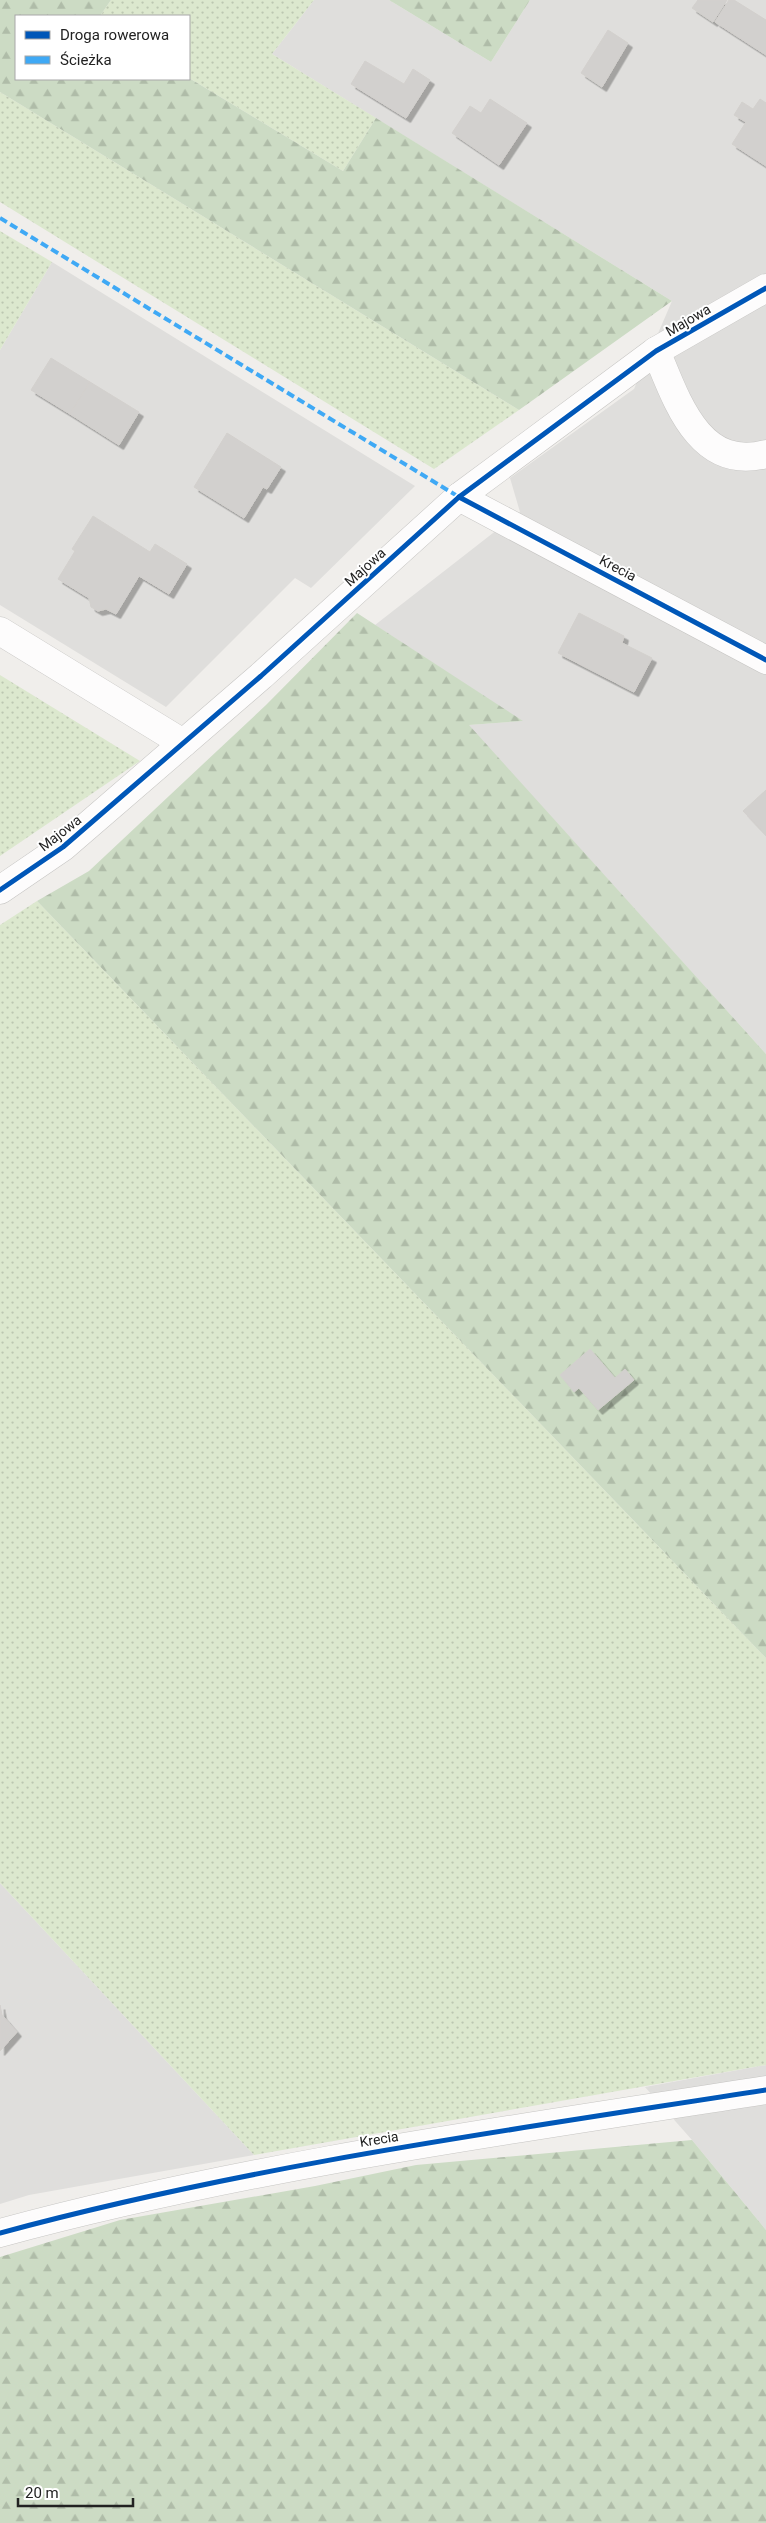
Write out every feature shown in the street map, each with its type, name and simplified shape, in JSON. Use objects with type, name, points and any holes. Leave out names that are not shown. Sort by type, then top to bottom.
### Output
[{"type":"street","name":"Majowa","points":[[0,890],[63,847],[261,676],[459,497],[656,351],[766,288]]},
{"type":"street","points":[[656,351],[683,413],[698,436],[712,446],[732,454],[758,456],[766,454]]},
{"type":"street","name":"Krecia","points":[[459,497],[766,660]]},
{"type":"street","points":[[0,631],[183,743]]},
{"type":"street","name":"Krecia","points":[[0,2233],[51,2219],[331,2158],[766,2090]]},
{"type":"shaded area","points":[[314,0],[389,0],[491,62],[530,0],[766,0],[766,1054],[468,725],[522,721],[375,625],[520,512],[510,478],[634,389],[672,301],[272,54]]},
{"type":"shaded area","points":[[52,262],[415,486],[311,588],[295,578],[166,707],[0,605],[0,350]]},
{"type":"shaded area","points":[[0,1883],[254,2155],[29,2195],[0,2204]]},
{"type":"shaded area","points":[[766,2065],[766,2230],[692,2140],[645,2087]]},
{"type":"green space","points":[[0,0],[111,0],[101,15],[15,15],[15,80],[190,79],[343,171],[376,118],[672,301],[519,410],[0,92]]},
{"type":"green space","points":[[111,0],[314,0],[272,54],[376,118],[343,171],[190,79],[190,15],[101,15]]},
{"type":"green space","points":[[389,0],[530,0],[491,62]]},
{"type":"green space","points":[[0,92],[519,410],[434,469],[0,202]]},
{"type":"green space","points":[[0,231],[52,262],[0,350]]},
{"type":"green space","points":[[357,613],[523,721],[469,725],[766,1054],[766,1658],[37,901],[89,871],[266,705]]},
{"type":"green space","points":[[0,675],[140,761],[0,856]]},
{"type":"green space","points":[[37,901],[766,1658],[766,2065],[254,2155],[0,1883],[0,925]]},
{"type":"green space","points":[[692,2140],[766,2230],[766,2523],[0,2523],[0,2257],[120,2220],[315,2186],[416,2165]]},
{"type":"building","points":[[698,0],[727,0],[713,22],[692,8]]},
{"type":"building","points":[[729,0],[734,0],[766,20],[766,55],[715,22]]},
{"type":"building","points":[[608,30],[628,43],[602,87],[581,73]]},
{"type":"building","points":[[365,61],[404,84],[413,69],[430,80],[406,118],[351,84]]},
{"type":"building","points":[[490,99],[527,123],[499,165],[452,133],[470,106],[481,113]]},
{"type":"building","points":[[760,99],[766,103],[766,166],[732,144],[746,122],[734,115],[742,102],[753,109]]},
{"type":"building","points":[[51,358],[90,382],[70,414],[31,390]]},
{"type":"building","points":[[90,382],[139,412],[119,445],[70,414]]},
{"type":"building","points":[[227,433],[281,467],[267,489],[263,487],[244,518],[194,487]]},
{"type":"building","points":[[93,516],[150,552],[155,544],[187,564],[169,594],[139,576],[116,614],[106,609],[98,611],[91,607],[89,598],[58,579],[75,551],[72,549]]},
{"type":"building","points":[[579,613],[624,636],[622,643],[652,658],[634,692],[558,653]]},
{"type":"building","points":[[766,790],[766,835],[743,811]]},
{"type":"building","points":[[590,1349],[615,1378],[625,1369],[634,1380],[598,1410],[579,1388],[574,1392],[560,1375]]},
{"type":"building","points":[[0,2005],[2,2015],[17,2032],[0,2051]]},
{"type":"marked path","points":[[0,218],[459,497]]},
{"type":"cycle path","points":[[0,890],[63,847],[261,676],[459,497],[656,351],[766,288]]},
{"type":"cycle path","points":[[459,497],[766,660]]},
{"type":"cycle path","points":[[0,2233],[94,2209],[285,2168],[477,2135],[766,2090]]}]
